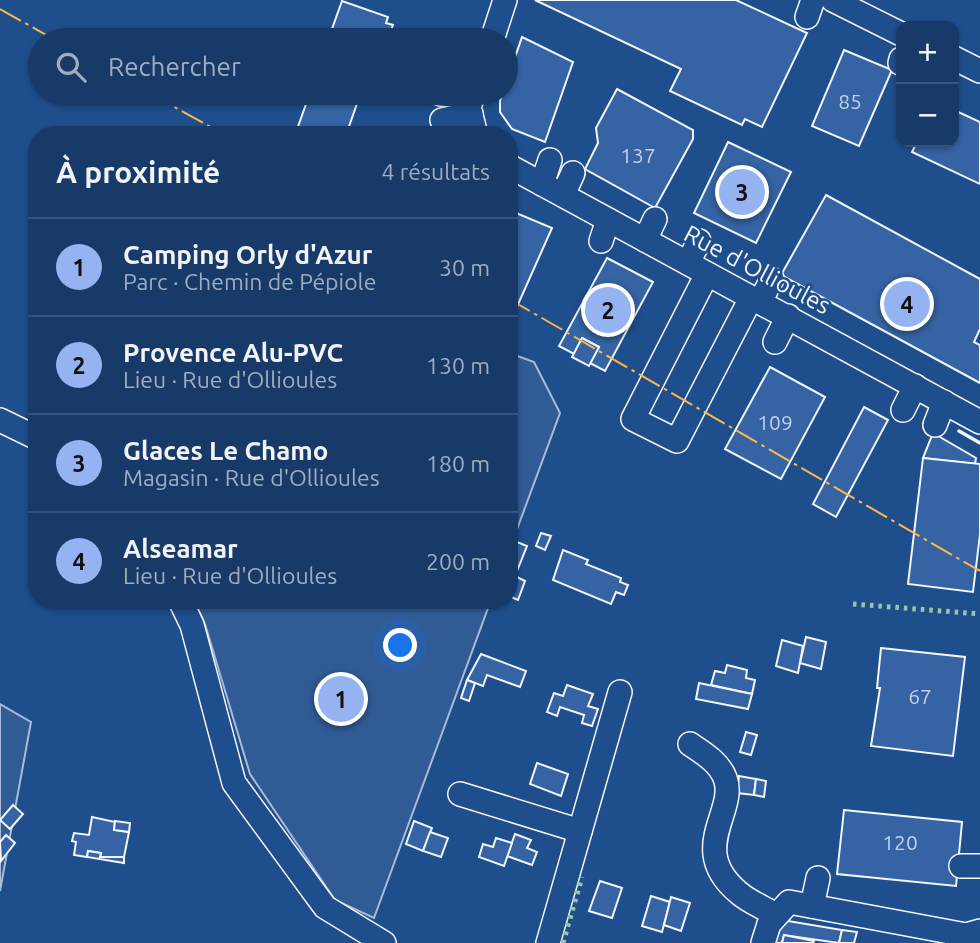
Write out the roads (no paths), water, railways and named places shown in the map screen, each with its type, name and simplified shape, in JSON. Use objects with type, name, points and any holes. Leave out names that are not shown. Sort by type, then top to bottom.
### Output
[{"type":"street","points":[[833,0],[896,32]]},
{"type":"street","points":[[959,60],[980,71]]},
{"type":"street","points":[[442,120],[473,110]]},
{"type":"street","points":[[542,184],[550,160]]},
{"type":"street","name":"Rue d'Ollioules","points":[[518,171],[563,195],[605,230],[645,240],[980,422]]},
{"type":"street","points":[[563,195],[573,173]]},
{"type":"street","points":[[645,240],[655,219]]},
{"type":"street","points":[[699,241],[697,268],[633,419],[677,441],[756,299],[772,279]]},
{"type":"street","points":[[775,342],[788,316]]},
{"type":"street","points":[[903,410],[915,386]]},
{"type":"street","points":[[935,425],[944,402]]},
{"type":"street","points":[[0,420],[28,434]]},
{"type":"street","points":[[184,609],[192,625],[234,783],[325,907],[384,943]]},
{"type":"street","points":[[548,943],[620,692]]},
{"type":"street","points":[[690,744],[713,761],[725,778],[727,788],[715,836],[717,860],[739,893],[776,915]]},
{"type":"street","points":[[460,794],[580,831]]},
{"type":"street","points":[[812,906],[818,878]]},
{"type":"street","points":[[763,943],[769,924],[789,902],[966,935],[980,930]]},
{"type":"place","name":"Glaces Le Chamo","points":[[742,192]]},
{"type":"place","name":"Alseamar","points":[[907,304]]},
{"type":"place","name":"Provence Alu-PVC","points":[[608,310]]},
{"type":"place","name":"Camping Orly d'Azur","points":[[341,699]]}]
